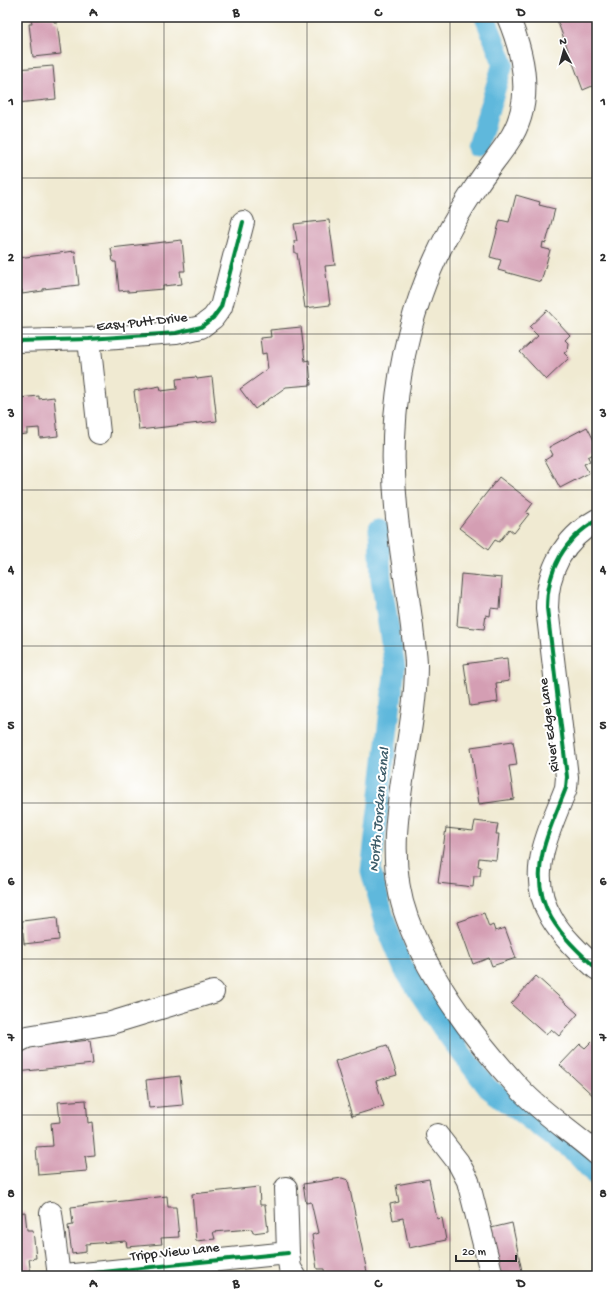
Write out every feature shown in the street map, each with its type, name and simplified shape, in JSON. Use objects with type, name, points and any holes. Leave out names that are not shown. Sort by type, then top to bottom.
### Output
[{"type":"street","points":[[508,17],[523,60],[524,93],[520,118],[509,141],[491,163],[472,191],[439,254],[422,292],[410,328],[401,367],[394,437],[394,483],[416,661],[411,726],[395,834],[396,864],[399,888],[406,916],[431,973],[478,1038],[521,1090],[597,1154]]},
{"type":"street","name":"Easy Putt Drive","points":[[17,341],[89,339],[176,333],[201,327],[213,318],[221,307],[226,294],[243,222]]},
{"type":"street","points":[[89,339],[99,432]]},
{"type":"street","name":"River Edge Lane","points":[[597,520],[577,534],[561,552],[552,572],[547,596],[568,777],[543,850],[540,882],[542,898],[554,924],[570,945],[597,970]]},
{"type":"street","points":[[17,1042],[27,1037],[111,1023],[213,992]]},
{"type":"street","points":[[437,1135],[458,1162],[468,1180],[492,1276]]},
{"type":"street","points":[[286,1188],[288,1253],[290,1268],[295,1276]]},
{"type":"street","points":[[51,1212],[59,1276]]},
{"type":"street","name":"Tripp View Lane","points":[[64,1276],[288,1253]]},
{"type":"building","points":[[31,17],[54,17],[54,22],[57,22],[61,54],[33,57],[29,24],[32,24]]},
{"type":"building","points":[[566,17],[595,17],[597,22],[597,84],[583,90],[557,20]]},
{"type":"building","points":[[53,66],[56,99],[17,103],[17,69]]},
{"type":"building","points":[[594,170],[597,170],[597,186],[596,186]]},
{"type":"building","points":[[516,195],[540,202],[539,205],[555,209],[546,243],[543,242],[542,248],[550,250],[541,282],[498,270],[501,260],[490,257],[500,220],[509,222]]},
{"type":"building","points":[[329,220],[335,265],[325,266],[330,305],[305,308],[297,253],[295,253],[294,241],[297,241],[294,224]]},
{"type":"building","points":[[182,240],[185,271],[180,271],[182,284],[163,286],[163,289],[128,292],[128,290],[119,291],[116,262],[113,262],[111,248]]},
{"type":"building","points":[[75,251],[79,285],[43,289],[43,291],[22,294],[22,290],[17,291],[17,258]]},
{"type":"building","points":[[547,310],[570,335],[565,340],[568,343],[567,351],[564,353],[569,358],[546,380],[520,352],[538,336],[529,327]]},
{"type":"building","points":[[301,327],[305,361],[309,360],[311,385],[286,387],[255,409],[240,389],[268,369],[266,353],[262,354],[260,338],[271,337],[270,330]]},
{"type":"building","points":[[196,377],[197,379],[212,377],[217,421],[139,430],[134,391],[160,386],[161,391],[177,389],[176,379]]},
{"type":"building","points":[[39,396],[39,399],[54,397],[58,436],[40,438],[39,428],[27,429],[27,434],[17,435],[17,402],[20,401],[19,398]]},
{"type":"building","points":[[587,427],[597,446],[597,452],[588,457],[590,461],[584,464],[589,473],[560,488],[545,460],[553,455],[549,447]]},
{"type":"building","points":[[499,477],[533,503],[526,513],[529,514],[514,533],[509,529],[499,542],[495,540],[488,550],[459,528]]},
{"type":"building","points":[[461,574],[502,578],[500,609],[491,608],[490,616],[486,615],[484,629],[457,626]]},
{"type":"building","points":[[507,658],[509,681],[496,683],[498,702],[470,706],[464,664]]},
{"type":"building","points":[[513,741],[517,765],[509,766],[514,799],[479,804],[471,747]]},
{"type":"building","points":[[475,821],[498,824],[496,834],[499,834],[496,860],[479,858],[478,866],[481,867],[480,876],[474,876],[473,887],[438,883],[446,828],[473,831]]},
{"type":"building","points":[[597,846],[597,869],[594,868]]},
{"type":"building","points":[[484,913],[489,927],[493,925],[495,931],[505,928],[516,958],[492,966],[489,958],[473,964],[458,922]]},
{"type":"building","points":[[57,917],[59,940],[24,944],[22,921]]},
{"type":"building","points":[[536,976],[578,1014],[559,1036],[551,1029],[546,1035],[511,1004]]},
{"type":"building","points":[[594,1039],[597,1042],[597,1099],[560,1065],[580,1044],[585,1048]]},
{"type":"building","points":[[90,1040],[93,1064],[17,1072],[17,1048]]},
{"type":"building","points":[[387,1045],[397,1075],[376,1081],[384,1106],[352,1116],[335,1061]]},
{"type":"building","points":[[180,1076],[183,1105],[149,1108],[146,1080]]},
{"type":"building","points":[[86,1100],[88,1123],[92,1122],[95,1155],[85,1156],[87,1171],[38,1175],[36,1147],[53,1146],[51,1123],[60,1122],[58,1102]]},
{"type":"building","points":[[342,1178],[348,1180],[367,1272],[363,1276],[325,1276],[324,1269],[317,1269],[312,1235],[318,1233],[311,1202],[306,1203],[303,1184]]},
{"type":"building","points":[[429,1179],[437,1219],[442,1218],[446,1240],[409,1248],[403,1218],[393,1220],[390,1204],[399,1202],[396,1185]]},
{"type":"building","points":[[259,1187],[260,1205],[265,1205],[268,1231],[253,1233],[252,1229],[213,1232],[215,1239],[196,1241],[192,1194]]},
{"type":"building","points":[[167,1196],[168,1207],[176,1207],[179,1237],[161,1238],[162,1244],[127,1247],[126,1241],[86,1244],[86,1252],[72,1254],[68,1226],[73,1225],[71,1207]]},
{"type":"building","points":[[25,1212],[27,1230],[33,1230],[36,1258],[29,1259],[31,1276],[17,1276],[17,1213]]},
{"type":"building","points":[[512,1223],[523,1276],[501,1276],[491,1228]]},
{"type":"waterway","name":"North Jordan Canal","points":[[478,146],[503,63],[485,17]]},
{"type":"waterway","name":"North Jordan Canal","points":[[379,529],[381,579],[395,667],[371,871],[386,925],[404,969],[443,1029],[488,1088],[576,1154],[597,1177]]},
{"type":"cycle path","points":[[17,341],[89,339],[176,333],[201,327],[213,318],[221,307],[243,222]]},
{"type":"cycle path","points":[[597,520],[575,536],[567,546],[554,568],[550,581],[547,608],[567,777],[566,788],[545,843],[540,870],[540,888],[544,903],[551,918],[571,944],[597,969]]},
{"type":"cycle path","points":[[64,1276],[288,1253]]}]
